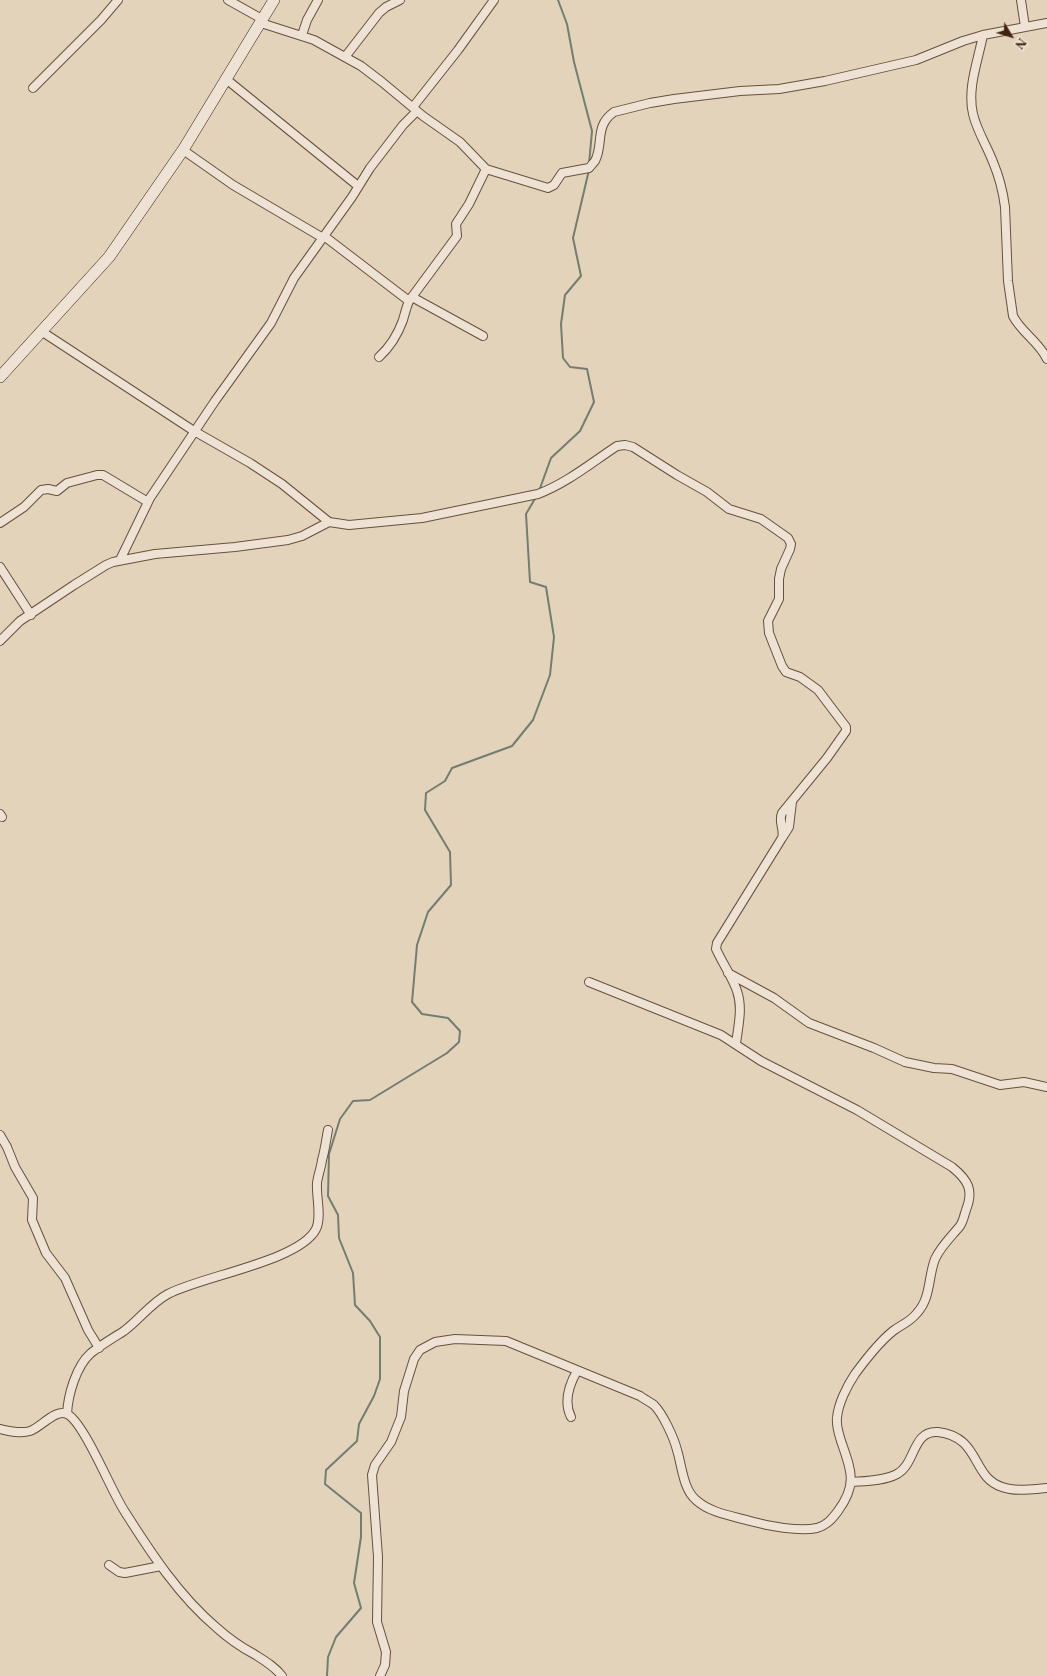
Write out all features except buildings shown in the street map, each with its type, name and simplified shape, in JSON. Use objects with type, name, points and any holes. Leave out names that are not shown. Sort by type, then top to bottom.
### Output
[{"type":"street","points":[[33,88],[101,20],[118,0]]},
{"type":"street","points":[[228,0],[262,21],[302,35],[345,57],[382,82],[415,109],[460,142],[486,169],[548,188],[554,185],[562,173],[589,168],[596,160],[600,131],[610,115],[614,112],[668,100],[740,91],[779,89],[825,81],[916,60],[963,41],[983,35],[1047,22]]},
{"type":"street","points":[[0,377],[109,256],[183,150],[274,0]]},
{"type":"street","points":[[302,35],[307,20],[318,0]]},
{"type":"street","points":[[120,560],[148,502],[194,431],[271,323],[294,278],[370,168],[494,0]]},
{"type":"street","points":[[1021,0],[1025,27]]},
{"type":"street","points":[[345,57],[379,13],[397,1]]},
{"type":"street","points":[[983,35],[972,82],[971,99],[976,125],[994,163],[1003,195],[1005,207],[1008,281],[1013,316],[1015,321],[1036,343],[1047,359]]},
{"type":"street","points":[[226,79],[358,186]]},
{"type":"street","points":[[183,150],[233,185],[323,237],[410,299],[483,336]]},
{"type":"street","points":[[379,357],[391,344],[403,319],[410,299],[457,236],[456,224],[469,204],[486,169]]},
{"type":"street","points":[[41,331],[194,431],[250,463],[282,484],[329,522],[349,525],[422,518],[538,494],[553,488],[617,446],[625,444],[633,447],[676,475],[707,492],[730,509],[761,519],[788,538],[791,544],[778,578],[779,599],[768,621],[769,633],[782,666],[786,672],[800,677],[818,690],[846,727],[843,735],[781,817],[782,838],[717,943],[716,949],[738,992],[739,1004],[736,1044]]},
{"type":"street","points":[[0,523],[24,507],[41,490],[48,489],[57,491],[67,483],[97,475],[102,475],[148,502]]},
{"type":"street","points":[[0,641],[20,621],[106,565],[120,560],[155,554],[235,547],[288,540],[302,536],[329,522]]},
{"type":"street","points":[[0,567],[31,615]]},
{"type":"street","points":[[728,972],[780,1001],[809,1023],[874,1048],[905,1062],[934,1068],[952,1069],[1000,1085],[1024,1082],[1047,1086]]},
{"type":"street","points":[[380,1676],[385,1665],[386,1652],[377,1622],[378,1557],[372,1475],[376,1464],[391,1442],[401,1417],[404,1391],[414,1359],[420,1350],[435,1342],[455,1339],[506,1341],[640,1396],[654,1406],[663,1419],[677,1449],[680,1465],[690,1494],[705,1507],[764,1524],[804,1529],[816,1528],[828,1523],[834,1516],[845,1500],[852,1482],[851,1472],[838,1433],[837,1419],[840,1403],[854,1376],[878,1346],[894,1329],[909,1322],[919,1312],[926,1298],[935,1259],[940,1250],[961,1224],[970,1200],[968,1184],[962,1175],[952,1167],[857,1110],[761,1061],[722,1035],[589,982]]},
{"type":"street","points":[[67,1414],[71,1390],[84,1361],[99,1348],[135,1322],[146,1310],[167,1294],[220,1275],[282,1256],[301,1245],[316,1230],[318,1221],[317,1184],[328,1130]]},
{"type":"street","points":[[0,1135],[7,1147],[15,1167],[34,1198],[32,1220],[46,1253],[65,1278],[88,1330],[99,1348]]},
{"type":"street","points":[[571,1417],[568,1411],[568,1392],[576,1371]]},
{"type":"street","points":[[0,1429],[19,1432],[32,1431],[51,1417],[62,1413],[67,1414],[78,1425],[124,1511],[161,1566],[191,1603],[214,1626],[253,1654],[270,1664],[282,1676]]},
{"type":"street","points":[[852,1482],[874,1480],[897,1474],[906,1466],[920,1438],[925,1434],[936,1432],[955,1436],[965,1442],[983,1473],[994,1484],[1010,1489],[1047,1488]]},
{"type":"street","points":[[109,1565],[119,1572],[125,1573],[161,1566]]},
{"type":"waterway","points":[[558,0],[567,24],[574,62],[592,131],[589,164]]},
{"type":"waterway","points":[[539,491],[551,458],[580,431],[594,402],[587,369],[570,367],[563,358],[561,324],[565,295],[581,276],[573,238],[589,170]]},
{"type":"waterway","points":[[327,1676],[328,1657],[336,1637],[361,1608],[354,1583],[361,1537],[361,1513],[325,1484],[326,1470],[357,1441],[359,1424],[374,1396],[380,1379],[380,1337],[370,1321],[355,1305],[353,1273],[339,1238],[338,1215],[328,1196],[329,1154],[340,1119],[353,1101],[370,1100],[447,1053],[459,1042],[460,1031],[448,1018],[422,1014],[412,1002],[417,945],[428,912],[451,885],[450,852],[425,810],[426,793],[445,781],[452,768],[512,746],[533,720],[550,675],[554,637],[546,587],[530,582],[526,514],[536,497]]}]
